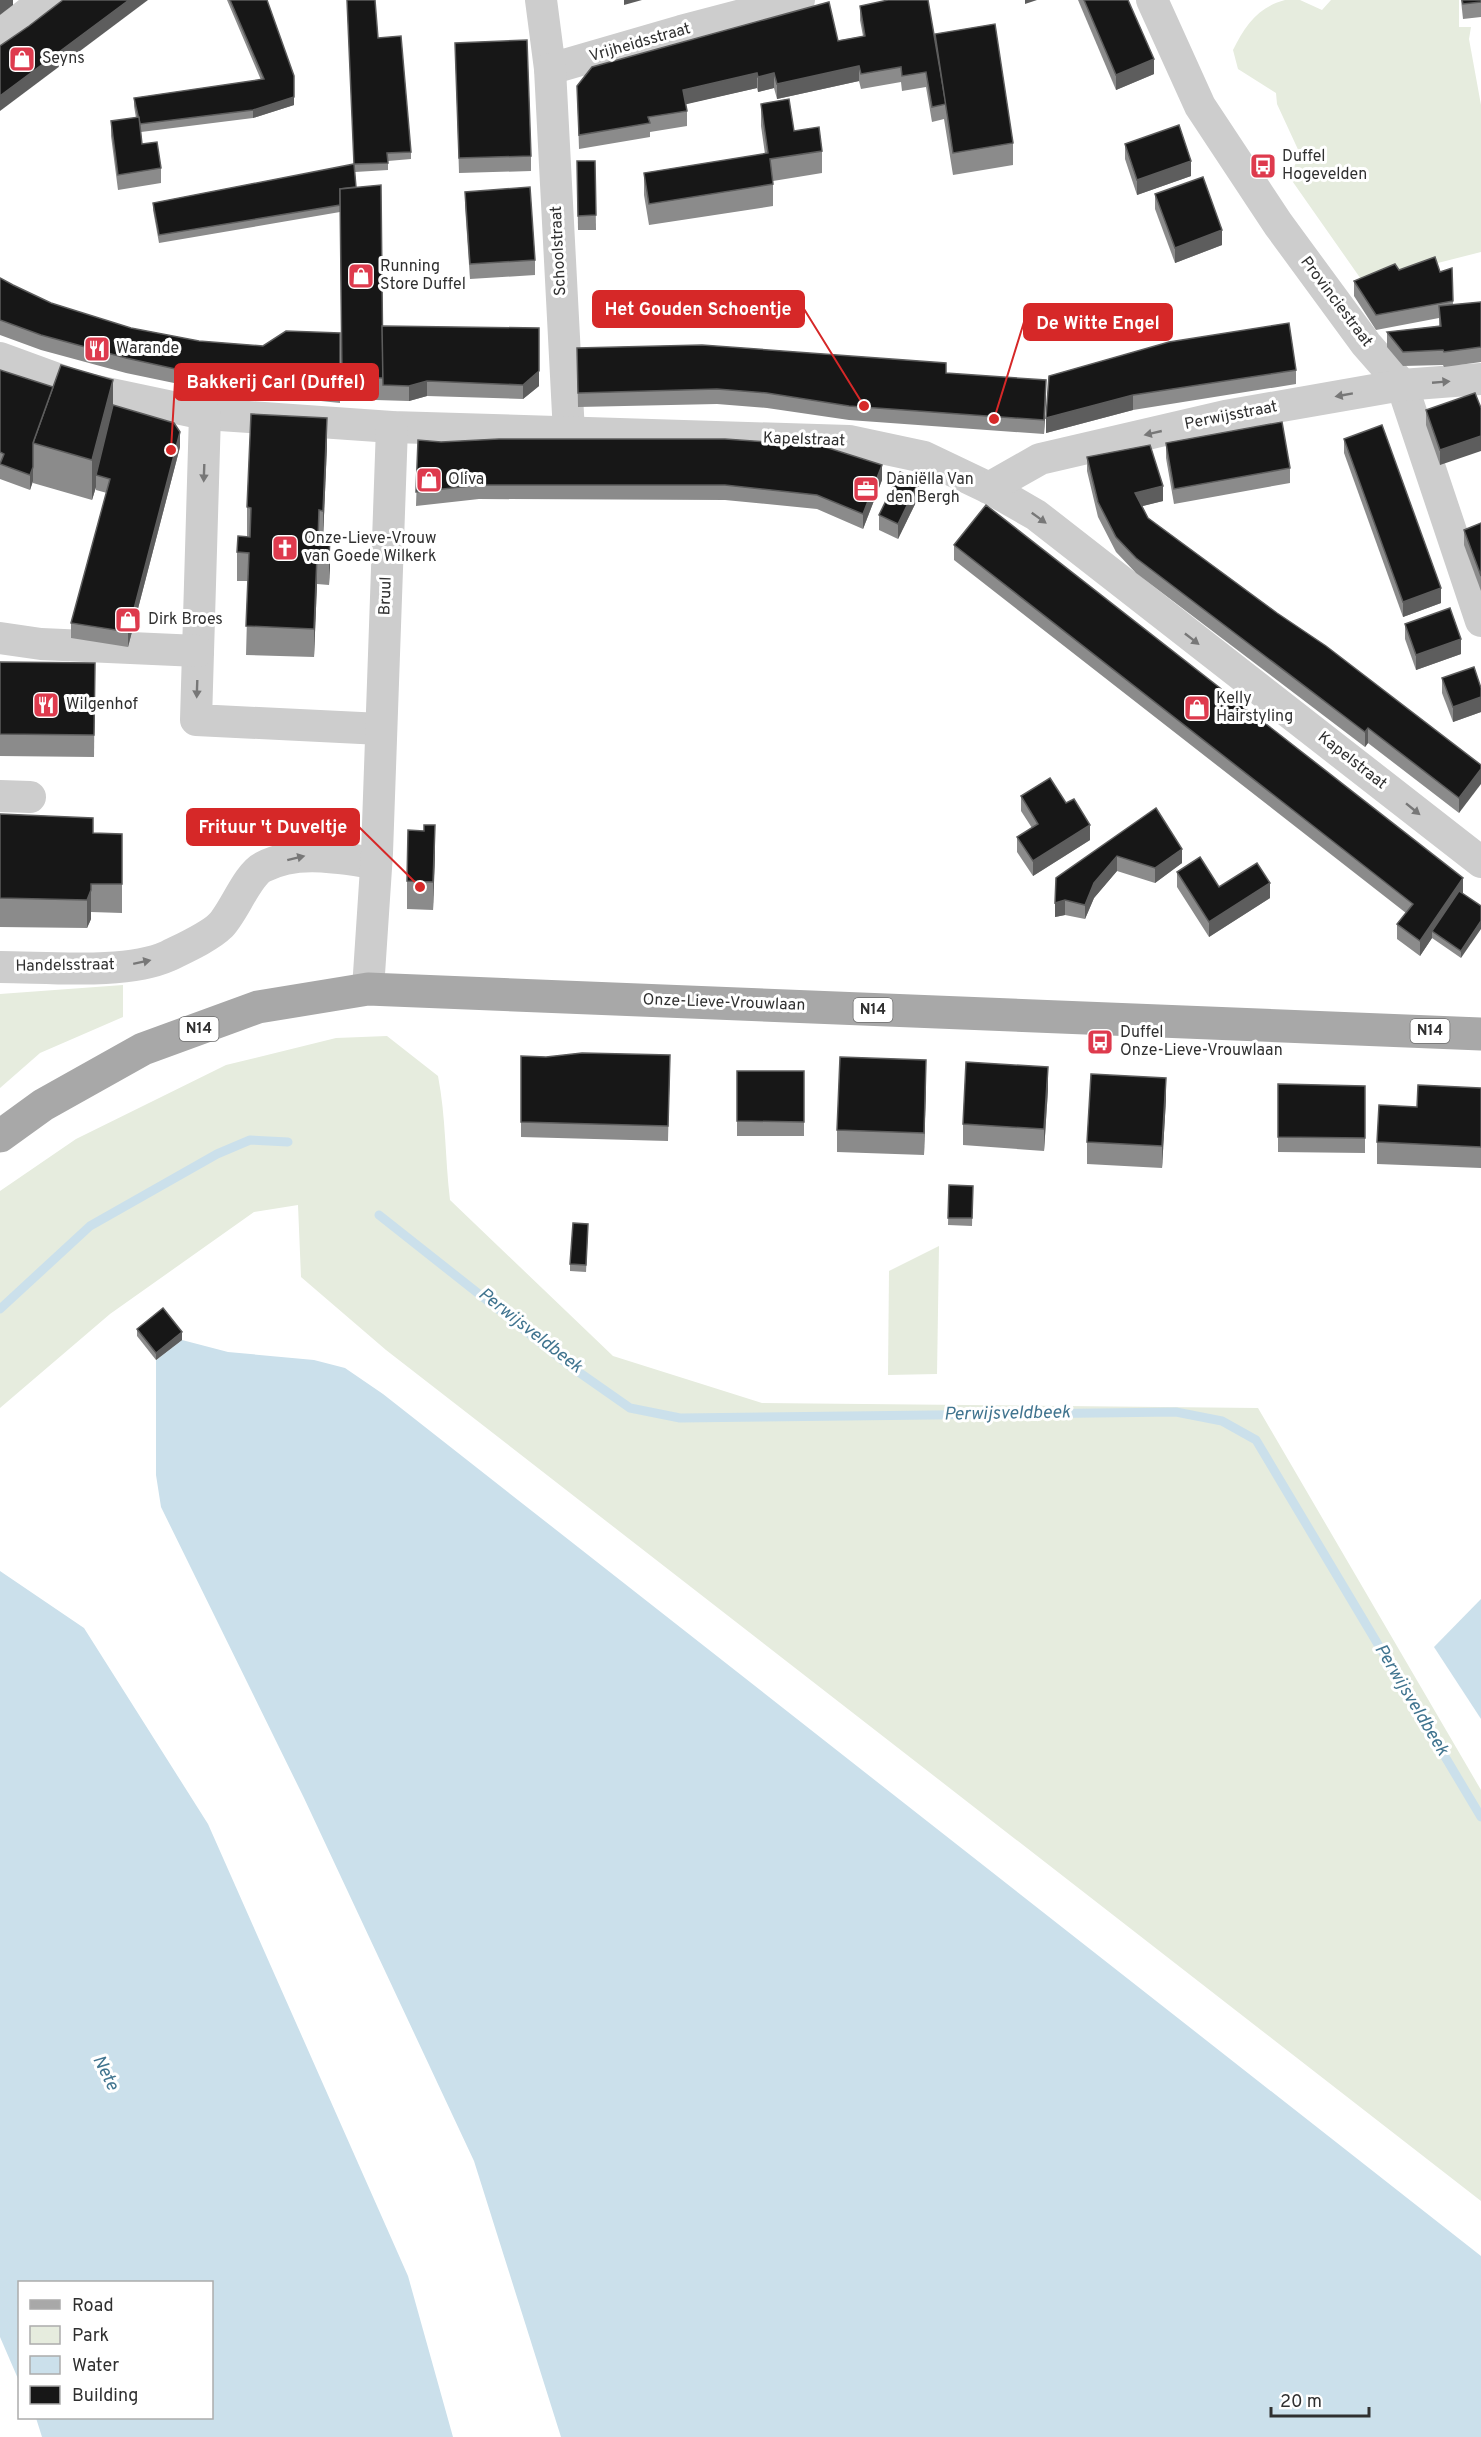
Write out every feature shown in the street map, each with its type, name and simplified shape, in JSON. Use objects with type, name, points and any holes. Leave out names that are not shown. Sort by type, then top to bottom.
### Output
[{"type":"main road","name":"Onze-Lieve-Vrouwlaan","points":[[0,1136],[43,1105],[143,1049],[258,1007],[368,989],[1481,1034]]},
{"type":"street","points":[[0,35],[45,0]]},
{"type":"street","points":[[541,0],[550,69]]},
{"type":"street","name":"Vrijheidsstraat","points":[[550,69],[799,0]]},
{"type":"street","name":"Provinciestraat","points":[[1162,3],[1200,106],[1278,224],[1366,344],[1402,385],[1481,621]]},
{"type":"street","name":"Schoolstraat","points":[[550,69],[569,434]]},
{"type":"street","name":"Kapelstraat","points":[[0,358],[82,388],[206,414],[392,427],[849,441],[924,457],[989,488],[1035,515],[1481,862]]},
{"type":"street","name":"Perwijsstraat","points":[[989,488],[1040,459],[1225,416],[1402,385],[1481,379]]},
{"type":"street","points":[[206,414],[196,720],[381,729]]},
{"type":"street","name":"Bruul","points":[[368,989],[381,729],[392,427]]},
{"type":"street","points":[[0,638],[41,644],[198,651]]},
{"type":"street","name":"Handelsstraat","points":[[0,967],[81,969],[133,964],[166,957],[220,926],[261,867],[304,855],[375,862]]},
{"type":"green space","points":[[1285,0],[1300,0],[1322,10],[1331,0],[1459,0],[1459,27],[1471,27],[1469,39],[1481,105],[1481,252],[1363,282],[1288,175],[1301,156],[1277,104],[1276,93],[1238,69],[1233,50],[1242,33],[1267,7]]},
{"type":"green space","points":[[123,985],[123,1017],[40,1053],[0,1088],[0,994]]},
{"type":"green space","points":[[387,1036],[438,1076],[443,1107],[450,1200],[613,1356],[762,1403],[1258,1408],[1481,1790],[1481,2201],[386,1350],[301,1277],[298,1205],[254,1212],[110,1314],[0,1408],[0,1191],[76,1139],[226,1065],[336,1038]]},
{"type":"green space","points":[[939,1246],[937,1374],[888,1375],[889,1271]]},
{"type":"water","points":[[182,1340],[228,1352],[314,1360],[345,1368],[383,1394],[1481,2256],[1481,2437],[561,2437],[474,2161],[304,1798],[161,1507],[156,1475],[156,1360]]},
{"type":"water","name":"Nete","points":[[0,1571],[84,1628],[208,1824],[408,2276],[453,2437],[42,2437],[36,2419],[213,2419],[213,2281],[18,2281],[18,2379],[0,2337]]},
{"type":"water","points":[[1481,1599],[1481,1719],[1434,1647]]},
{"type":"building","points":[[63,0],[129,0],[0,96],[0,46]]},
{"type":"building","points":[[230,0],[267,0],[294,76],[294,97],[253,110],[140,124],[134,98],[264,79]]},
{"type":"building","points":[[347,0],[375,0],[378,38],[401,36],[411,152],[387,153],[388,163],[354,164]]},
{"type":"building","points":[[888,0],[928,0],[946,104],[932,107],[926,72],[902,76],[901,67],[861,74],[859,66],[777,84],[774,73],[758,77],[757,73],[683,90],[687,111],[648,117],[650,123],[579,135],[577,86],[592,67],[829,2],[838,41],[865,36],[860,6]]},
{"type":"building","points":[[1084,0],[1128,0],[1154,59],[1116,75]]},
{"type":"building","points":[[1462,0],[1481,0],[1481,2],[1463,4]]},
{"type":"building","points":[[995,24],[1013,143],[953,153],[935,34]]},
{"type":"building","points":[[527,40],[531,156],[459,158],[455,43]]},
{"type":"building","points":[[789,99],[794,131],[819,127],[822,151],[770,159],[773,184],[649,204],[644,173],[768,153],[761,104]]},
{"type":"building","points":[[139,117],[142,144],[157,142],[161,168],[118,175],[111,121]]},
{"type":"building","points":[[1179,125],[1191,161],[1137,180],[1125,144]]},
{"type":"building","points":[[577,161],[595,161],[596,215],[578,216]]},
{"type":"building","points":[[354,164],[356,187],[340,189],[340,205],[159,235],[153,203]]},
{"type":"building","points":[[1203,177],[1222,230],[1175,248],[1155,194]]},
{"type":"building","name":"Running Store Duffel","points":[[381,185],[383,378],[342,377],[340,189]]},
{"type":"building","points":[[530,187],[535,260],[470,264],[465,192]]},
{"type":"building","points":[[1435,257],[1440,272],[1452,268],[1453,301],[1376,315],[1354,281],[1395,264],[1399,270]]},
{"type":"building","points":[[0,278],[51,303],[131,328],[199,341],[263,346],[286,331],[340,333],[340,388],[198,374],[126,358],[41,335],[0,320]]},
{"type":"building","points":[[1481,302],[1481,347],[1444,352],[1443,350],[1403,352],[1387,332],[1441,326],[1439,306]]},
{"type":"building","points":[[1289,323],[1296,370],[1133,395],[1046,418],[1049,376],[1169,342]]},
{"type":"building","points":[[382,326],[539,328],[539,371],[523,385],[427,381],[409,386],[383,385]]},
{"type":"building","points":[[702,345],[946,363],[946,373],[1046,380],[1044,420],[849,406],[767,393],[717,389],[578,393],[577,348]]},
{"type":"building","points":[[61,365],[113,380],[92,460],[33,443]]},
{"type":"building","points":[[0,370],[53,387],[33,443],[33,467],[30,475],[0,464],[4,454],[0,452]]},
{"type":"building","points":[[1475,393],[1481,408],[1481,436],[1440,450],[1426,410]]},
{"type":"building","points":[[113,405],[174,423],[180,432],[128,632],[71,623],[110,479],[96,475]]},
{"type":"building","name":"Onze-Lieve-Vrouw van Goede Wilkerk","points":[[251,414],[327,418],[323,511],[319,510],[318,539],[330,539],[329,556],[317,556],[314,629],[246,626],[249,553],[237,552],[238,536],[250,537],[251,508],[247,507]]},
{"type":"building","points":[[1282,422],[1290,468],[1174,489],[1166,443]]},
{"type":"building","points":[[1382,425],[1441,588],[1403,602],[1344,439]]},
{"type":"building","points":[[499,439],[725,439],[822,446],[882,465],[863,514],[817,495],[725,485],[479,485],[416,492],[418,440],[441,442]]},
{"type":"building","points":[[1150,445],[1163,486],[1135,493],[1148,518],[1277,613],[1326,646],[1481,765],[1481,769],[1459,798],[1368,728],[1365,732],[1136,558],[1116,537],[1098,502],[1087,457]]},
{"type":"building","points":[[900,472],[919,481],[898,524],[879,515]]},
{"type":"building","points":[[986,505],[1463,878],[1420,941],[1397,924],[1413,904],[954,545]]},
{"type":"building","points":[[1481,523],[1481,576],[1464,530]]},
{"type":"building","points":[[1450,608],[1461,639],[1416,655],[1405,624]]},
{"type":"building","points":[[0,662],[95,663],[94,735],[0,734]]},
{"type":"building","points":[[1474,667],[1481,688],[1481,697],[1453,707],[1442,678]]},
{"type":"building","points":[[1050,778],[1066,803],[1074,799],[1090,825],[1033,861],[1017,837],[1038,824],[1021,796]]},
{"type":"building","points":[[1156,808],[1182,849],[1155,868],[1117,856],[1094,883],[1085,905],[1065,900],[1055,903],[1056,878]]},
{"type":"building","points":[[0,814],[93,818],[93,833],[122,834],[122,884],[91,884],[87,900],[0,898]]},
{"type":"building","points":[[424,825],[435,825],[433,882],[407,881],[408,830],[424,831]]},
{"type":"building","points":[[1200,857],[1219,887],[1257,863],[1270,883],[1209,922],[1177,872]]},
{"type":"building","points":[[1459,891],[1481,906],[1481,921],[1461,951],[1432,931]]},
{"type":"building","points":[[582,1053],[670,1055],[668,1126],[521,1122],[521,1056],[546,1057]]},
{"type":"building","points":[[840,1057],[926,1060],[924,1133],[837,1130]]},
{"type":"building","points":[[966,1062],[1048,1067],[1044,1129],[963,1124]]},
{"type":"building","points":[[737,1071],[804,1071],[804,1122],[737,1121]]},
{"type":"building","points":[[1091,1074],[1166,1078],[1162,1146],[1087,1142]]},
{"type":"building","points":[[1278,1084],[1365,1086],[1365,1138],[1278,1137]]},
{"type":"building","points":[[1418,1085],[1481,1088],[1481,1147],[1377,1142],[1379,1105],[1417,1107]]},
{"type":"building","points":[[949,1185],[973,1186],[972,1218],[948,1218]]},
{"type":"building","points":[[573,1223],[588,1224],[586,1265],[570,1264]]},
{"type":"building","points":[[163,1308],[182,1332],[156,1353],[137,1329]]},
{"type":"waterway","name":"Perwijsveldbeek","points":[[0,1309],[90,1226],[217,1154],[250,1140],[288,1142]]},
{"type":"waterway","name":"Perwijsveldbeek","points":[[379,1215],[570,1366],[630,1408],[680,1418],[1176,1412],[1222,1421],[1256,1440],[1481,1817]]},
{"type":"place","name":"Seyns","points":[[22,59]]},
{"type":"place","name":"Duffel Hogevelden","points":[[1263,166]]},
{"type":"place","name":"Running Store Duffel","points":[[361,276]]},
{"type":"place","name":"Warande","points":[[97,349]]},
{"type":"place","name":"Het Gouden Schoentje","points":[[864,406]]},
{"type":"place","name":"De Witte Engel","points":[[994,419]]},
{"type":"place","name":"Bakkerij Carl (Duffel)","points":[[171,450]]},
{"type":"place","name":"Oliva","points":[[429,480]]},
{"type":"place","name":"Daniëlla Van den Bergh","points":[[866,489]]},
{"type":"place","name":"Onze-Lieve-Vrouw van Goede Wilkerk","points":[[285,548]]},
{"type":"place","name":"Dirk Broes","points":[[128,620]]},
{"type":"place","name":"Wilgenhof","points":[[46,705]]},
{"type":"place","name":"Kelly Hairstyling","points":[[1197,708]]},
{"type":"place","name":"Frituur 't Duveltje","points":[[420,887]]},
{"type":"place","name":"Duffel Onze-Lieve-Vrouwlaan","points":[[1100,1042]]}]
